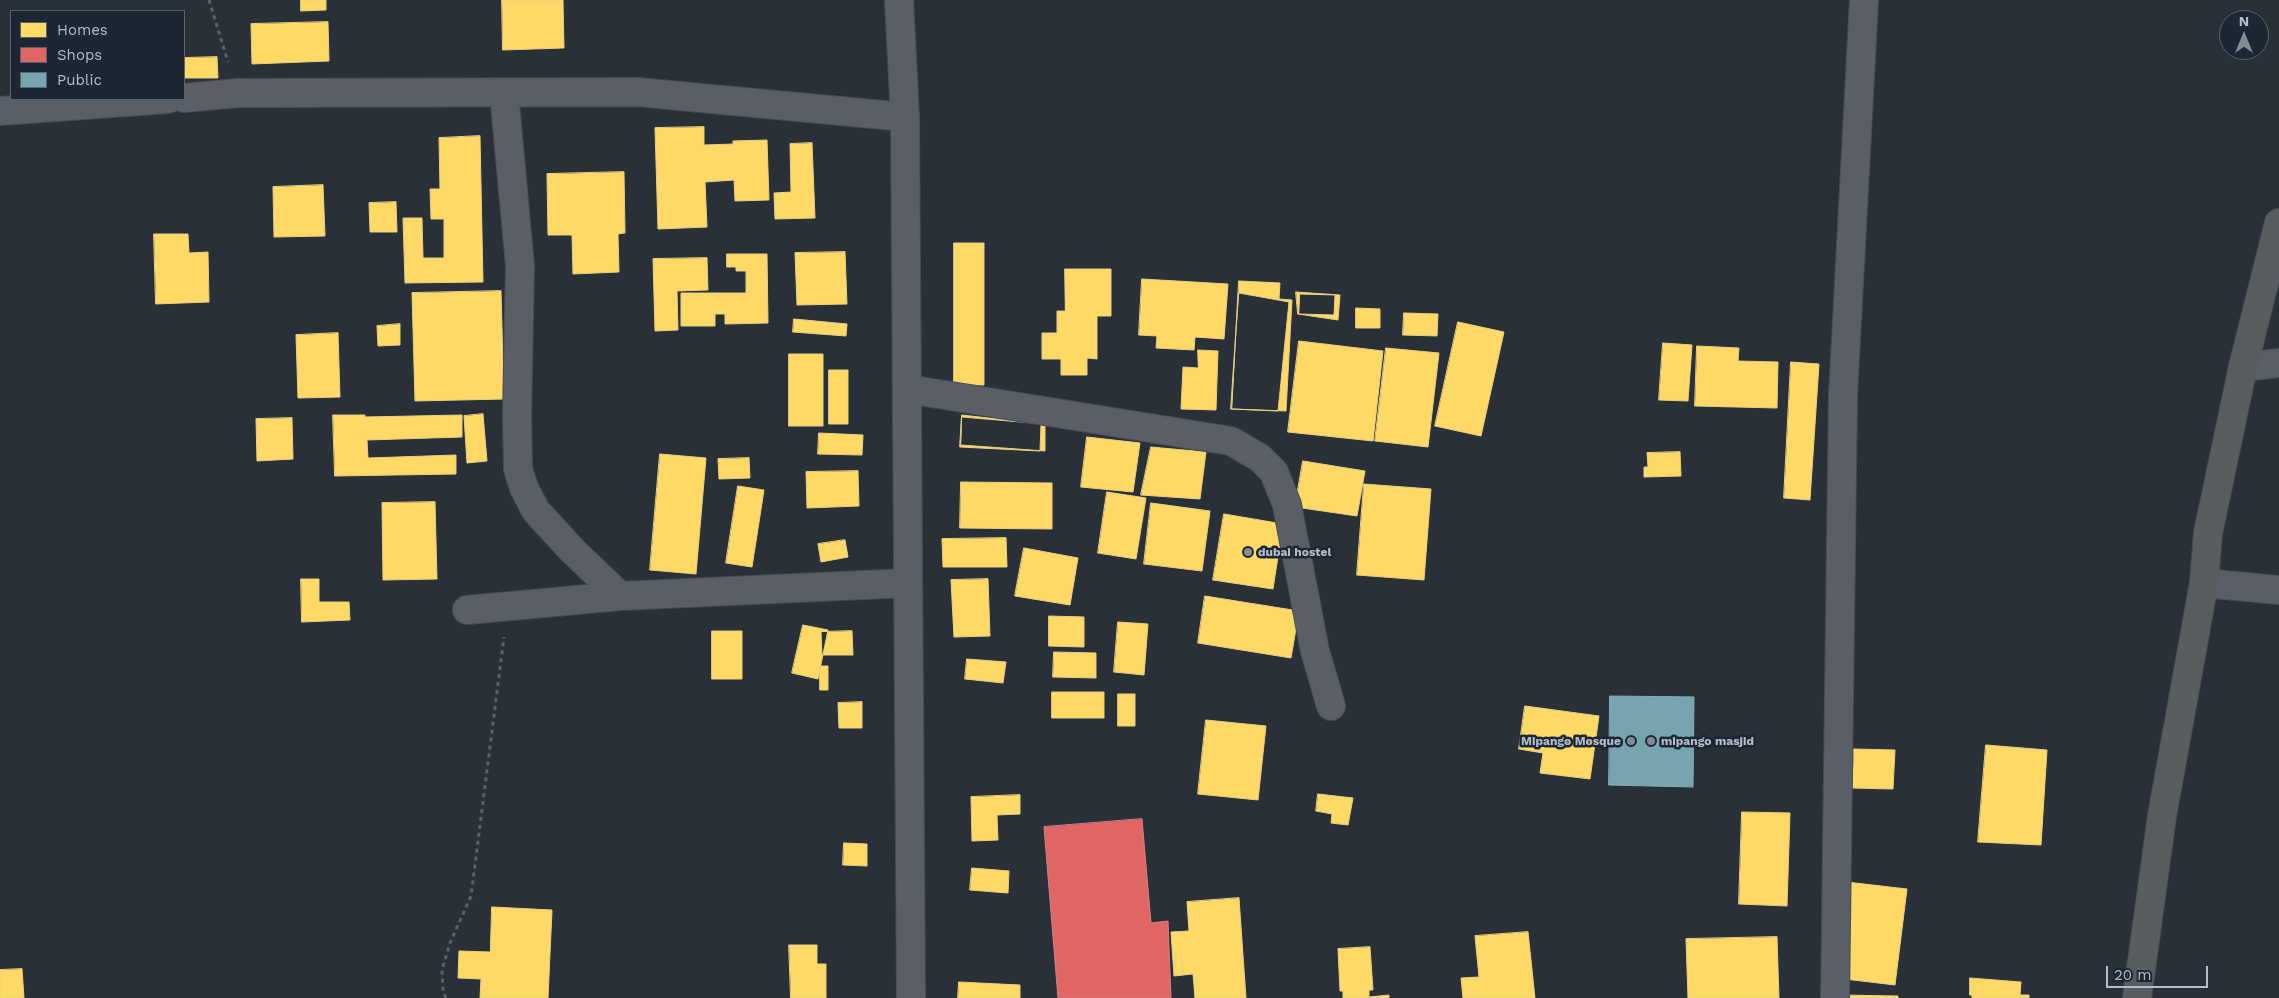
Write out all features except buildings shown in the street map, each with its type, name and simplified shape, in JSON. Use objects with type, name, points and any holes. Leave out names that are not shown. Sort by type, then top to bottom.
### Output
[{"type":"highway","points":[[2137,998],[2162,816],[2204,583],[2208,533],[2242,367],[2279,224]]},
{"type":"street","points":[[899,0],[905,117],[911,998]]},
{"type":"street","points":[[1836,998],[1844,396],[1864,0]]},
{"type":"street","points":[[185,98],[238,94],[637,92],[905,117]]},
{"type":"street","points":[[504,93],[520,266],[517,416],[518,469],[524,488],[536,511],[573,552],[620,596]]},
{"type":"street","points":[[0,111],[154,100]]},
{"type":"street","points":[[2242,367],[2279,363]]},
{"type":"street","points":[[907,389],[1231,441],[1260,458],[1274,472],[1287,505],[1316,651],[1331,706]]},
{"type":"street","points":[[467,610],[620,596],[908,583]]},
{"type":"street","points":[[2204,583],[2279,590]]},
{"type":"path","points":[[210,0],[238,94]]},
{"type":"path","points":[[446,998],[443,991],[442,970],[450,943],[471,896],[508,606]]},
{"type":"place","name":"dubai hostel","points":[[1248,552]]},
{"type":"place","name":"Mipango Mosque","points":[[1631,741]]},
{"type":"place","name":"mipango masjid","points":[[1651,741]]}]
